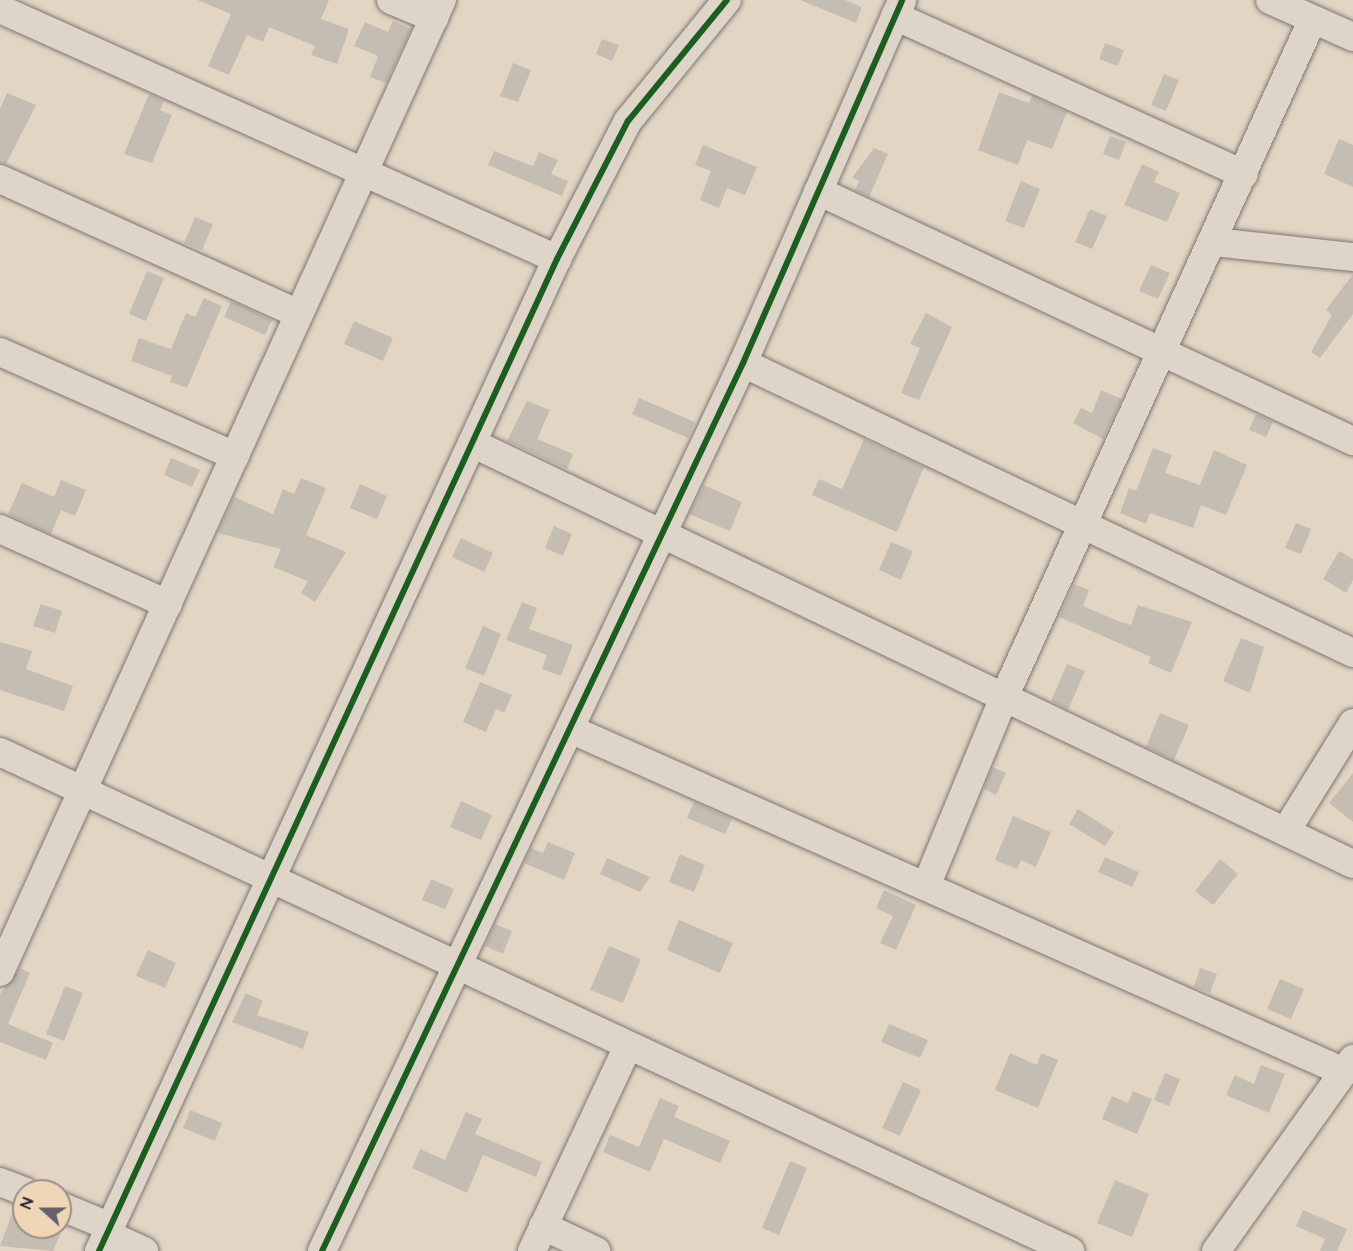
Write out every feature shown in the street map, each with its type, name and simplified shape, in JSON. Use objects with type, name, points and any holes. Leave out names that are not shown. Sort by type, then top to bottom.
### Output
[{"type":"street","points":[[0,971],[438,9],[391,0]]},
{"type":"street","points":[[106,1237],[275,878],[557,259],[628,121],[727,0]]},
{"type":"street","points":[[1270,0],[1311,23],[1353,37]]},
{"type":"street","points":[[322,1251],[743,363],[898,8],[1244,174]]},
{"type":"street","points":[[0,9],[557,259]]},
{"type":"street","points":[[927,884],[1005,695],[1166,350],[1311,23]]},
{"type":"street","points":[[0,179],[299,314]]},
{"type":"street","points":[[818,191],[1166,350],[1353,441]]},
{"type":"street","points":[[1214,242],[1353,257]]},
{"type":"street","points":[[0,352],[235,456]]},
{"type":"street","points":[[743,363],[1353,653]]},
{"type":"street","points":[[472,443],[662,531],[1353,864]]},
{"type":"street","points":[[0,529],[168,603]]},
{"type":"street","points":[[1286,831],[1353,723]]},
{"type":"street","points":[[570,729],[1349,1066],[1216,1251]]},
{"type":"street","points":[[0,752],[275,878],[627,1048],[1070,1251]]},
{"type":"street","points":[[596,1251],[538,1239],[627,1048]]},
{"type":"street","points":[[72,1214],[106,1237],[144,1251]]},
{"type":"building","points":[[197,0],[329,0],[321,19],[349,29],[337,64],[311,55],[315,46],[269,27],[263,42],[247,35],[229,75],[208,66],[231,14]]},
{"type":"building","points":[[800,0],[845,0],[862,7],[856,23]]},
{"type":"building","points":[[393,21],[411,29],[386,83],[370,77],[378,56],[354,46],[365,22],[388,32]]},
{"type":"building","points":[[602,39],[619,45],[612,61],[596,54]]},
{"type":"building","points":[[1105,43],[1124,50],[1118,66],[1099,59]]},
{"type":"building","points":[[513,63],[531,70],[518,102],[500,96]]},
{"type":"building","points":[[1164,74],[1179,80],[1166,111],[1151,105]]},
{"type":"building","points":[[999,92],[1029,103],[1032,96],[1067,112],[1052,149],[1027,140],[1018,165],[978,150]]},
{"type":"building","points":[[7,93],[36,105],[6,164],[0,163],[0,109]]},
{"type":"building","points":[[149,94],[164,101],[160,110],[172,115],[152,163],[124,154]]},
{"type":"building","points":[[1110,136],[1126,142],[1119,160],[1103,154]]},
{"type":"building","points":[[1339,139],[1353,145],[1353,187],[1324,174]]},
{"type":"building","points":[[703,145],[757,167],[745,195],[727,188],[719,208],[700,200],[711,171],[695,165]]},
{"type":"building","points":[[874,148],[888,154],[869,197],[855,190],[859,181],[852,178]]},
{"type":"building","points":[[494,151],[533,166],[539,152],[558,160],[551,174],[568,181],[562,196],[488,165]]},
{"type":"building","points":[[1142,164],[1159,172],[1154,182],[1180,193],[1167,222],[1124,205]]},
{"type":"building","points":[[1021,181],[1040,189],[1024,228],[1005,221]]},
{"type":"building","points":[[1090,209],[1107,216],[1092,249],[1075,242]]},
{"type":"building","points":[[195,217],[213,224],[202,250],[184,243]]},
{"type":"building","points":[[1151,265],[1170,273],[1158,299],[1139,291]]},
{"type":"building","points":[[147,271],[164,278],[146,321],[129,314]]},
{"type":"building","points":[[1353,274],[1353,314],[1320,358],[1311,352],[1332,315],[1326,310]]},
{"type":"building","points":[[204,298],[222,306],[187,388],[170,382],[172,376],[131,361],[139,338],[171,349],[186,313],[195,317]]},
{"type":"building","points":[[231,301],[272,320],[265,335],[224,317]]},
{"type":"building","points":[[926,313],[952,327],[919,400],[901,393],[920,348],[910,344]]},
{"type":"building","points":[[354,321],[393,338],[383,361],[344,344]]},
{"type":"building","points":[[1101,390],[1122,399],[1103,439],[1073,423],[1081,408],[1092,413]]},
{"type":"building","points":[[639,398],[695,422],[688,438],[632,414]]},
{"type":"building","points":[[527,401],[550,410],[537,439],[573,454],[567,469],[507,441]]},
{"type":"building","points":[[1256,414],[1273,422],[1266,437],[1249,430]]},
{"type":"building","points":[[864,439],[924,467],[897,532],[812,495],[819,479],[842,489]]},
{"type":"building","points":[[1153,448],[1172,455],[1165,473],[1200,485],[1214,450],[1247,465],[1226,515],[1201,505],[1193,528],[1150,513],[1146,524],[1120,513],[1129,488],[1136,491]]},
{"type":"building","points":[[171,458],[200,470],[192,487],[164,475]]},
{"type":"building","points":[[301,478],[326,488],[306,535],[346,552],[315,602],[301,593],[308,581],[273,567],[281,549],[218,533],[234,497],[273,514],[283,489],[294,494]]},
{"type":"building","points":[[61,480],[86,490],[75,516],[61,510],[51,534],[8,514],[22,483],[54,497]]},
{"type":"building","points":[[360,484],[387,496],[377,519],[350,508]]},
{"type":"building","points":[[704,485],[742,502],[730,531],[689,514]]},
{"type":"building","points":[[1296,523],[1311,529],[1301,554],[1285,548]]},
{"type":"building","points":[[554,526],[572,534],[563,556],[545,548]]},
{"type":"building","points":[[461,538],[493,553],[484,572],[452,557]]},
{"type":"building","points":[[891,542],[913,551],[901,580],[879,570]]},
{"type":"building","points":[[1339,551],[1353,559],[1353,580],[1346,593],[1323,579]]},
{"type":"building","points":[[1074,584],[1089,590],[1083,606],[1118,621],[1131,625],[1138,605],[1192,622],[1171,673],[1148,663],[1151,657],[1059,617]]},
{"type":"building","points":[[522,602],[537,608],[529,629],[573,645],[561,676],[542,669],[547,655],[506,640]]},
{"type":"building","points":[[41,604],[62,611],[55,633],[33,626]]},
{"type":"building","points":[[483,626],[501,634],[484,676],[465,668]]},
{"type":"building","points":[[1241,638],[1264,647],[1250,693],[1223,681]]},
{"type":"building","points":[[0,642],[32,651],[26,669],[73,686],[64,711],[0,690]]},
{"type":"building","points":[[1067,664],[1085,671],[1068,710],[1051,701]]},
{"type":"building","points":[[480,682],[512,695],[504,713],[496,709],[486,732],[463,722]]},
{"type":"building","points":[[1160,713],[1189,725],[1174,760],[1146,747]]},
{"type":"building","points":[[993,767],[1006,773],[996,795],[984,789]]},
{"type":"building","points":[[1353,773],[1353,822],[1329,803]]},
{"type":"building","points":[[461,801],[492,815],[481,840],[450,827]]},
{"type":"building","points":[[694,802],[732,819],[725,834],[687,818]]},
{"type":"building","points":[[1078,809],[1114,832],[1105,846],[1069,824]]},
{"type":"building","points":[[1013,816],[1051,832],[1036,867],[1021,860],[1017,869],[995,860]]},
{"type":"building","points":[[548,842],[575,853],[564,880],[524,863],[531,848],[543,853]]},
{"type":"building","points":[[680,854],[705,865],[694,892],[669,882]]},
{"type":"building","points":[[1105,857],[1139,872],[1132,887],[1098,872]]},
{"type":"building","points":[[607,858],[650,877],[640,892],[600,874]]},
{"type":"building","points":[[1220,859],[1238,874],[1213,905],[1195,891]]},
{"type":"building","points":[[431,879],[454,889],[445,909],[422,900]]},
{"type":"building","points":[[884,890],[916,905],[896,950],[880,943],[893,916],[876,908]]},
{"type":"building","points":[[679,920],[733,943],[720,973],[667,950]]},
{"type":"building","points":[[495,924],[512,931],[503,954],[485,946]]},
{"type":"building","points":[[609,946],[641,959],[623,1003],[590,990]]},
{"type":"building","points":[[148,950],[176,963],[165,988],[136,976]]},
{"type":"building","points":[[20,968],[30,973],[8,1024],[53,1043],[46,1060],[0,1042],[0,994]]},
{"type":"building","points":[[1200,968],[1217,974],[1210,993],[1194,987]]},
{"type":"building","points":[[1280,979],[1304,989],[1291,1019],[1267,1009]]},
{"type":"building","points":[[65,986],[83,993],[64,1041],[46,1034]]},
{"type":"building","points":[[246,993],[263,1001],[257,1015],[309,1032],[303,1049],[232,1022]]},
{"type":"building","points":[[889,1024],[928,1040],[920,1058],[881,1042]]},
{"type":"building","points":[[1010,1053],[1037,1065],[1041,1053],[1058,1060],[1038,1108],[995,1090]]},
{"type":"building","points":[[1261,1065],[1285,1074],[1269,1113],[1226,1095],[1235,1075],[1254,1084]]},
{"type":"building","points":[[1165,1073],[1180,1079],[1169,1106],[1154,1100]]},
{"type":"building","points":[[903,1082],[921,1090],[900,1136],[882,1128]]},
{"type":"building","points":[[1133,1091],[1152,1099],[1137,1134],[1102,1119],[1112,1096],[1128,1103]]},
{"type":"building","points":[[660,1098],[679,1106],[674,1117],[730,1141],[720,1163],[664,1139],[650,1172],[603,1152],[610,1135],[639,1147]]},
{"type":"building","points":[[190,1110],[222,1123],[215,1141],[183,1128]]},
{"type":"building","points":[[466,1112],[482,1119],[475,1134],[542,1162],[536,1177],[483,1155],[467,1193],[412,1168],[420,1149],[445,1160]]},
{"type":"building","points":[[790,1161],[807,1168],[779,1235],[762,1228]]},
{"type":"building","points":[[1115,1180],[1149,1194],[1132,1237],[1097,1223]]},
{"type":"building","points":[[1303,1210],[1347,1229],[1337,1251],[1320,1251],[1325,1239],[1296,1226]]},
{"type":"building","points":[[12,1213],[12,1239],[58,1239],[53,1251],[0,1246]]},
{"type":"cycle path","points":[[99,1251],[557,259],[628,121],[727,0]]},
{"type":"cycle path","points":[[322,1251],[743,363],[902,0]]}]
